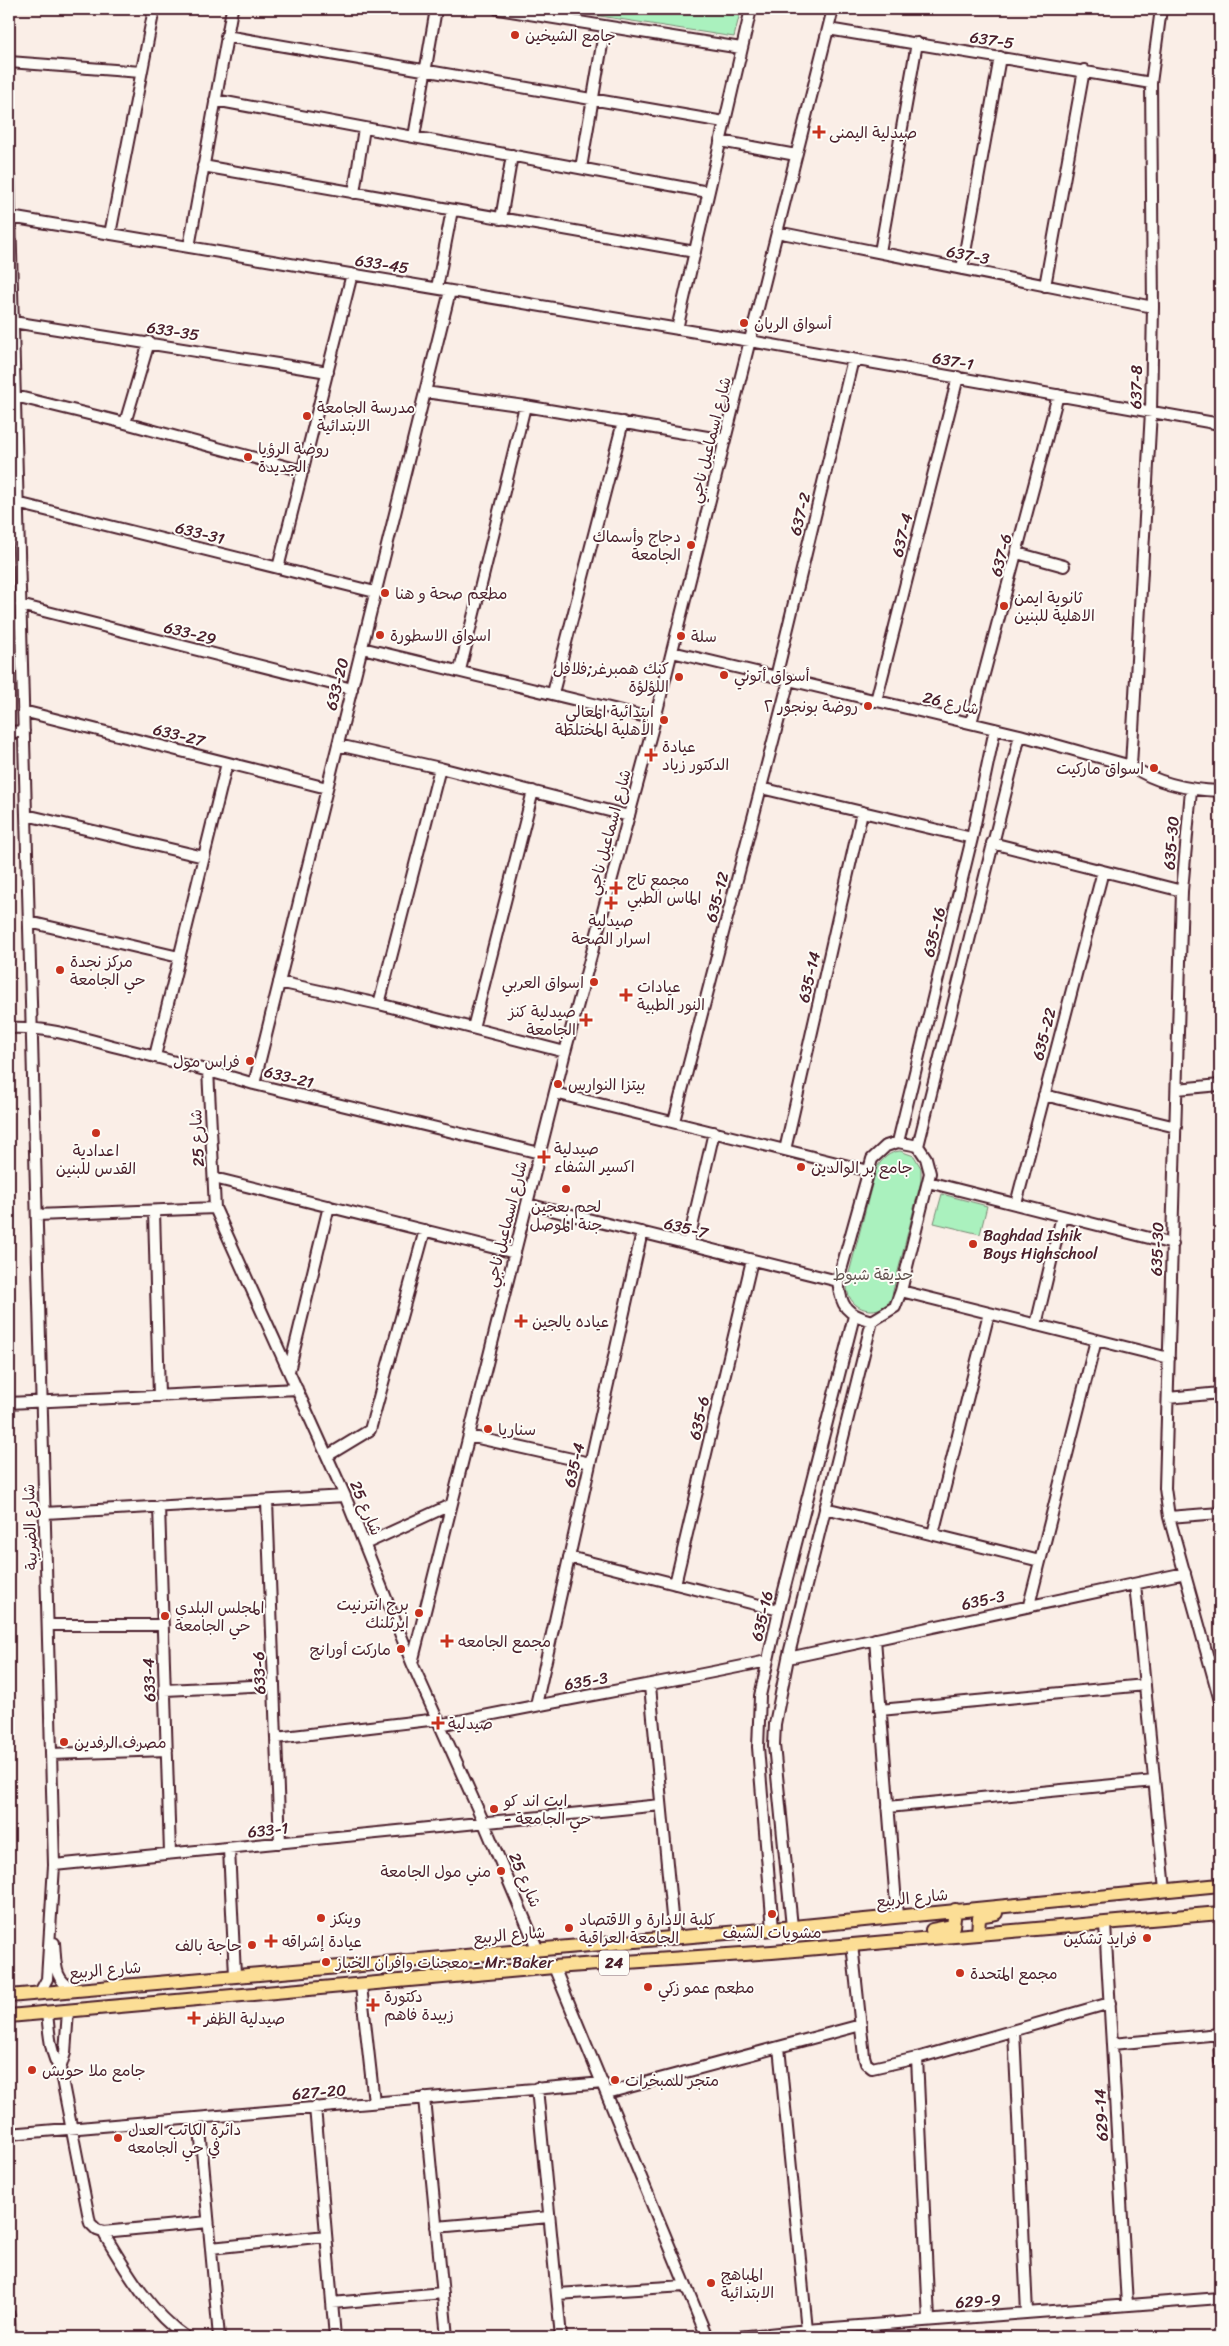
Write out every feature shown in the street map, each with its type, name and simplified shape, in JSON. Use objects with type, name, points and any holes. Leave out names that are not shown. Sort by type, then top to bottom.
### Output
[{"type":"main road","name":"شارع الربيع","points":[[9,1996],[674,1936],[774,1929],[1220,1885]]},
{"type":"main road","points":[[978,1934],[978,1921],[984,1915],[1026,1909],[1062,1900]]},
{"type":"main road","points":[[869,1943],[912,1932],[950,1927],[955,1922],[955,1910]]},
{"type":"main road","name":"24","points":[[9,2016],[361,1986],[554,1967],[1105,1924],[1220,1913]]},
{"type":"main road","points":[[474,1954],[469,1957],[466,1966],[471,1973],[477,1975]]},
{"type":"main road","points":[[435,1958],[442,1959],[448,1968],[445,1975],[439,1978]]},
{"type":"street","points":[[110,234],[154,9]]},
{"type":"street","points":[[189,247],[232,9]]},
{"type":"street","points":[[414,137],[436,9]]},
{"type":"street","points":[[498,9],[741,48]]},
{"type":"street","points":[[676,329],[751,9]]},
{"type":"street","name":"شارع اسماعيل ناجي","points":[[412,1663],[450,1505],[565,1052],[655,719],[833,9]]},
{"type":"street","name":"637-8","points":[[1132,766],[1151,411],[1153,307],[1151,83],[1161,9]]},
{"type":"street","points":[[582,168],[605,27]]},
{"type":"street","name":"637-5","points":[[828,29],[1084,70],[1151,83]]},
{"type":"street","points":[[226,36],[724,122]]},
{"type":"street","points":[[880,252],[917,43]]},
{"type":"street","points":[[962,269],[1000,57]]},
{"type":"street","points":[[9,62],[141,72]]},
{"type":"street","points":[[1045,286],[1084,70]]},
{"type":"street","points":[[215,100],[708,192]]},
{"type":"street","points":[[354,193],[364,128]]},
{"type":"street","points":[[720,141],[796,155]]},
{"type":"street","points":[[501,220],[512,155]]},
{"type":"street","points":[[203,166],[501,220],[694,252]]},
{"type":"street","name":"شارع الضريبة","points":[[9,177],[13,322],[11,373],[14,396],[13,471],[18,504],[54,1865],[53,1917],[47,1979],[40,1992]]},
{"type":"street","points":[[436,288],[452,210]]},
{"type":"street","name":"633-45","points":[[10,217],[750,341]]},
{"type":"street","name":"637-3","points":[[777,232],[1153,307]]},
{"type":"street","points":[[278,568],[352,274]]},
{"type":"street","name":"633-20","points":[[254,1084],[450,291]]},
{"type":"street","name":"633-35","points":[[13,322],[149,342],[328,372]]},
{"type":"street","name":"637-1","points":[[750,341],[1220,424]]},
{"type":"street","points":[[125,423],[149,342]]},
{"type":"street","name":"637-2","points":[[776,677],[853,359]]},
{"type":"street","name":"637-4","points":[[876,700],[958,377]]},
{"type":"street","points":[[425,392],[525,406],[725,440]]},
{"type":"street","name":"637-6","points":[[971,723],[1058,394]]},
{"type":"street","points":[[14,396],[125,423],[302,471]]},
{"type":"street","points":[[460,670],[525,406]]},
{"type":"street","points":[[553,693],[623,422]]},
{"type":"street","name":"633-31","points":[[18,504],[375,592]]},
{"type":"street","points":[[1017,553],[1064,566]]},
{"type":"street","name":"633-29","points":[[20,605],[352,689]]},
{"type":"street","points":[[362,648],[460,670],[655,719]]},
{"type":"street","name":"شارع 26","points":[[672,652],[1020,735],[1132,766],[1142,774],[1191,790],[1220,791]]},
{"type":"street","name":"635-12","points":[[674,1121],[789,680]]},
{"type":"street","name":"633-27","points":[[23,711],[327,788]]},
{"type":"street","name":"635-16","points":[[898,1142],[972,838],[995,729]]},
{"type":"street","points":[[9,732],[24,731]]},
{"type":"street","points":[[918,1146],[1020,735]]},
{"type":"street","points":[[338,745],[440,768],[628,816]]},
{"type":"street","points":[[155,1056],[227,763]]},
{"type":"street","points":[[379,1004],[440,768]]},
{"type":"street","points":[[761,788],[972,838]]},
{"type":"street","name":"635-30","points":[[1191,790],[1182,891],[1165,1488],[1170,1517],[1220,1701]]},
{"type":"street","points":[[473,1028],[533,791]]},
{"type":"street","name":"635-14","points":[[785,1150],[862,812]]},
{"type":"street","points":[[26,815],[204,857]]},
{"type":"street","points":[[992,843],[1182,891]]},
{"type":"street","name":"635-22","points":[[1016,1204],[1102,871]]},
{"type":"street","points":[[29,922],[179,956]]},
{"type":"street","points":[[279,982],[379,1004],[565,1052]]},
{"type":"street","name":"633-21","points":[[9,1028],[32,1027],[155,1056],[254,1084],[540,1153]]},
{"type":"street","name":"شارع 25","points":[[208,1070],[215,1208],[345,1496],[412,1663],[484,1823],[537,1948]]},
{"type":"street","points":[[1177,1089],[1220,1086]]},
{"type":"street","points":[[555,1093],[674,1121],[869,1171]]},
{"type":"street","points":[[1044,1095],[1176,1127]]},
{"type":"street","points":[[688,1244],[714,1132]]},
{"type":"street","points":[[792,1927],[774,1734],[788,1658],[872,1322],[895,1308],[928,1182],[930,1173],[926,1158],[918,1146],[898,1142],[886,1146],[872,1159],[838,1281],[840,1297],[846,1309],[854,1316],[872,1322]]},
{"type":"street","points":[[214,1178],[515,1253]]},
{"type":"street","points":[[928,1182],[1173,1244]]},
{"type":"street","name":"635-7","points":[[527,1204],[838,1281]]},
{"type":"street","points":[[289,1371],[329,1206]]},
{"type":"street","points":[[37,1215],[215,1208]]},
{"type":"street","points":[[154,1210],[159,1396]]},
{"type":"street","points":[[1036,1325],[1062,1216]]},
{"type":"street","points":[[327,1456],[370,1430],[425,1230]]},
{"type":"street","name":"635-4","points":[[536,1705],[642,1232]]},
{"type":"street","name":"635-6","points":[[675,1584],[752,1260]]},
{"type":"street","points":[[901,1291],[1169,1358]]},
{"type":"street","points":[[933,1534],[988,1313]]},
{"type":"street","name":"635-16","points":[[774,1929],[757,1733],[760,1696],[779,1610],[854,1316]]},
{"type":"street","points":[[1029,1605],[1096,1340]]},
{"type":"street","points":[[9,1403],[297,1389]]},
{"type":"street","points":[[1168,1398],[1220,1393]]},
{"type":"street","points":[[469,1436],[590,1463]]},
{"type":"street","points":[[45,1513],[345,1496]]},
{"type":"street","name":"633-6","points":[[267,1501],[280,1844]]},
{"type":"street","points":[[365,1544],[450,1505]]},
{"type":"street","name":"633-4","points":[[159,1506],[170,1853]]},
{"type":"street","points":[[825,1508],[1040,1561]]},
{"type":"street","points":[[1170,1517],[1220,1513]]},
{"type":"street","points":[[569,1557],[779,1610]]},
{"type":"street","name":"635-3","points":[[788,1658],[1185,1573]]},
{"type":"street","points":[[1135,1584],[1165,1890]]},
{"type":"street","points":[[48,1625],[163,1625]]},
{"type":"street","points":[[875,1639],[897,1916]]},
{"type":"street","name":"635-3","points":[[276,1738],[439,1722],[650,1686],[767,1661]]},
{"type":"street","points":[[165,1690],[274,1685]]},
{"type":"street","points":[[880,1710],[1145,1685]]},
{"type":"street","points":[[650,1686],[674,1936]]},
{"type":"street","points":[[51,1754],[167,1750]]},
{"type":"street","points":[[888,1807],[1154,1781]]},
{"type":"street","name":"633-1","points":[[54,1865],[661,1805]]},
{"type":"street","points":[[229,1849],[235,1975]]},
{"type":"street","name":"شارع الضريبة","points":[[53,1917],[57,1974],[64,1985],[74,1989]]},
{"type":"street","name":"629-14","points":[[1105,1924],[1127,2305]]},
{"type":"street","points":[[852,1944],[864,2060],[869,2066],[876,2068],[1110,2003]]},
{"type":"street","points":[[554,1967],[707,2337]]},
{"type":"street","points":[[361,1986],[374,2102]]},
{"type":"street","points":[[60,2069],[65,2053],[68,2011]]},
{"type":"street","points":[[47,2013],[54,2055],[60,2069],[90,2222],[97,2230],[104,2232],[208,2222]]},
{"type":"street","points":[[607,2093],[861,2025]]},
{"type":"street","points":[[1014,2031],[1027,2313]]},
{"type":"street","points":[[1112,2044],[1220,2034],[1220,2061]]},
{"type":"street","points":[[779,2047],[807,2330]]},
{"type":"street","points":[[917,2058],[929,2320]]},
{"type":"street","name":"627-20","points":[[9,2134],[603,2082]]},
{"type":"street","points":[[537,2088],[561,2337]]},
{"type":"street","points":[[424,2098],[447,2337]]},
{"type":"street","points":[[316,2108],[335,2337]]},
{"type":"street","points":[[199,2118],[219,2337]]},
{"type":"street","points":[[436,2227],[549,2217]]},
{"type":"street","points":[[104,2232],[134,2280],[154,2306],[186,2337]]},
{"type":"street","points":[[211,2248],[326,2236]]},
{"type":"street","points":[[557,2294],[685,2286]]},
{"type":"street","points":[[332,2303],[443,2293]]},
{"type":"street","name":"629-9","points":[[738,2337],[929,2320],[1220,2298]]},
{"type":"street","points":[[9,2315],[10,2337]]},
{"type":"green space","points":[[555,9],[741,9],[734,37]]},
{"type":"green space","name":"حديقة شبوط","points":[[900,1151],[914,1156],[921,1168],[921,1181],[891,1299],[881,1308],[868,1310],[856,1305],[851,1300],[847,1281],[876,1169],[886,1157]]},
{"type":"green space","points":[[942,1194],[987,1206],[980,1234],[934,1223]]},
{"type":"place","name":"جامع الشيخين","points":[[515,35]]},
{"type":"place","name":"صيدلية اليمنى","points":[[819,132]]},
{"type":"place","name":"أسواق الريان","points":[[744,323]]},
{"type":"place","name":"مدرسة الجامعة الابتدائية","points":[[307,416]]},
{"type":"place","name":"روضة الرؤيا الجديدة","points":[[248,457]]},
{"type":"place","name":"دجاج وأسماك الجامعة","points":[[691,545]]},
{"type":"place","name":"مطعم صحة و هنا","points":[[385,593]]},
{"type":"place","name":"ثانوية ايمن الاهلية للبنين","points":[[1004,606]]},
{"type":"place","name":"اسواق الاسطورة","points":[[380,635]]},
{"type":"place","name":"سلة","points":[[681,636]]},
{"type":"place","name":"أسواق أتوني","points":[[724,675]]},
{"type":"place","name":"كنك همبرغر;فلافل اللؤلؤة","points":[[679,677]]},
{"type":"place","name":"روضة بونجور ٢","points":[[868,706]]},
{"type":"place","name":"ابتدائية المعالي الأهلية المختلطة","points":[[664,720]]},
{"type":"place","name":"عيادة الدكتور زياد","points":[[651,755]]},
{"type":"place","name":"اسواق ماركيت","points":[[1154,768]]},
{"type":"place","name":"مجمع تاج الماس الطبي","points":[[616,888]]},
{"type":"place","name":"صيدلية اسرار الصحة","points":[[611,903]]},
{"type":"place","name":"مركز نجدة حي الجامعة","points":[[60,970]]},
{"type":"place","name":"اسواق العربي","points":[[594,982]]},
{"type":"place","name":"عيادات النور الطبية","points":[[626,995]]},
{"type":"place","name":"صيدلية كنز الجامعة","points":[[586,1020]]},
{"type":"place","name":"فراس مول","points":[[250,1061]]},
{"type":"place","name":"بيتزا النوارس","points":[[558,1084]]},
{"type":"place","name":"اعدادية القدس للبنين","points":[[96,1133]]},
{"type":"place","name":"صيدلية اكسير الشفاء","points":[[544,1157]]},
{"type":"place","name":"جامع بر الوالدين","points":[[801,1167]]},
{"type":"place","name":"لحم بعجين جنة الموصل","points":[[566,1189]]},
{"type":"place","name":"Baghdad Ishik Boys Highschool","points":[[973,1244]]},
{"type":"place","name":"عياده يالجين","points":[[521,1321]]},
{"type":"place","name":"سناريا","points":[[488,1429]]},
{"type":"place","name":"برج انترنيت ايرثلنك","points":[[419,1613]]},
{"type":"place","name":"المجلس البلدي حي الجامعة","points":[[165,1616]]},
{"type":"place","name":"مجمع الجامعه","points":[[447,1641]]},
{"type":"place","name":"ماركت أورانج","points":[[401,1649]]},
{"type":"place","name":"صيدلية","points":[[438,1723]]},
{"type":"place","name":"مصرف الرفدين","points":[[64,1742]]},
{"type":"place","name":"ايت اند كو - حي الجامعة","points":[[494,1809]]},
{"type":"place","name":"مني مول الجامعة","points":[[501,1871]]},
{"type":"place","name":"مشويات الشيف","points":[[772,1914]]},
{"type":"place","name":"وينكز","points":[[321,1918]]},
{"type":"place","name":"كلية الادارة و الاقتصاد الجامعة العراقية","points":[[569,1928]]},
{"type":"place","name":"فرايد تشكين","points":[[1147,1938]]},
{"type":"place","name":"عيادة إشراقه","points":[[271,1941]]},
{"type":"place","name":"حاجة بالف","points":[[252,1945]]},
{"type":"place","name":"معجنات وافران الخباز - Mr. Baker","points":[[326,1962]]},
{"type":"place","name":"مجمع المتحدة","points":[[960,1973]]},
{"type":"place","name":"مطعم عمو زكي","points":[[648,1987]]},
{"type":"place","name":"دكتورة زبيدة فاهم","points":[[373,2005]]},
{"type":"place","name":"صيدلية الظفر","points":[[194,2018]]},
{"type":"place","name":"جامع ملا حويش","points":[[32,2070]]},
{"type":"place","name":"متجر للمبخرات","points":[[615,2080]]},
{"type":"place","name":"دائرة الكاتب العدل في حي الجامعه","points":[[118,2138]]},
{"type":"place","name":"المباهج الابتدائية","points":[[711,2283]]}]
